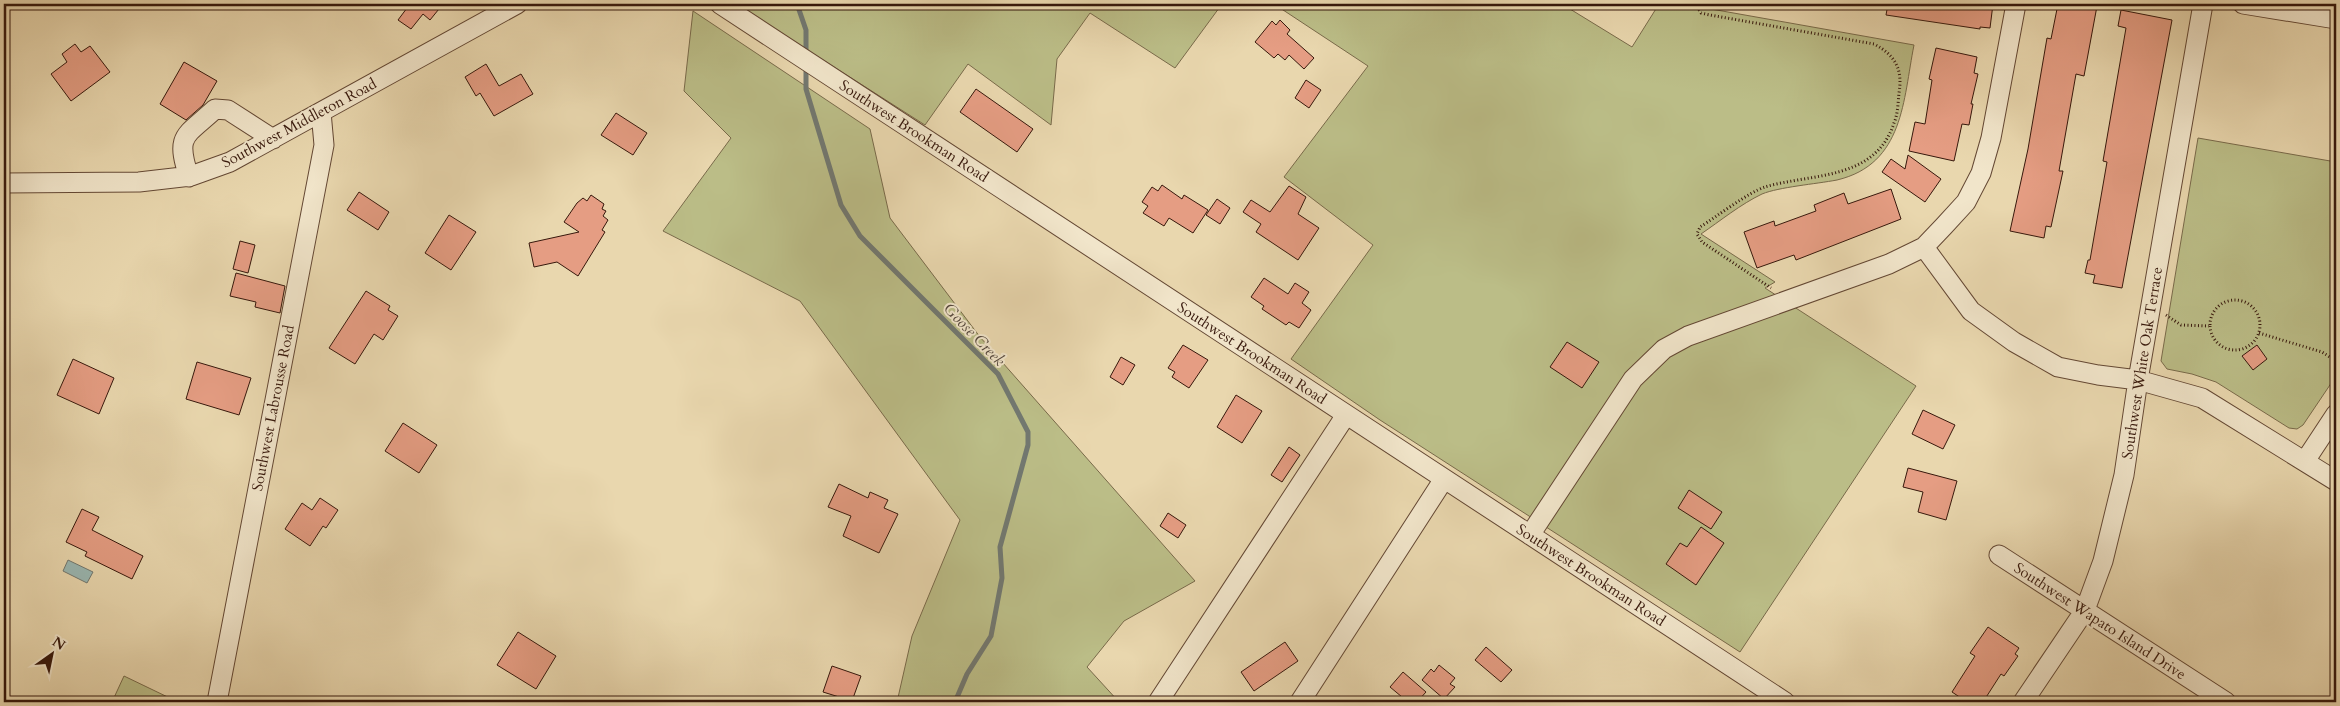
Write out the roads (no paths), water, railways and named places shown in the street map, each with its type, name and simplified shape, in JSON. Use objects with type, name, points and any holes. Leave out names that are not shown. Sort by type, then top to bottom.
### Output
[{"type":"street","name":"Southwest Middleton Road","points":[[4,183],[139,182],[189,177],[230,162],[517,4]]},
{"type":"street","name":"Southwest Brookman Road","points":[[720,4],[1785,702]]},
{"type":"street","points":[[1530,535],[1634,378],[1664,349],[1688,336],[1889,264],[1924,247],[1966,202],[1981,173],[1991,138],[2016,4]]},
{"type":"street","name":"Southwest White Oak Terrace","points":[[2023,702],[2085,610],[2103,560],[2124,475],[2138,380],[2203,4]]},
{"type":"street","points":[[2243,4],[2336,19]]},
{"type":"street","points":[[189,177],[181,153],[184,137],[215,109],[228,110],[273,139]]},
{"type":"street","name":"Southwest Labrousse Road","points":[[216,702],[324,144],[321,112]]},
{"type":"street","points":[[1924,247],[1971,311],[2014,342],[2058,367],[2138,380],[2202,398],[2336,481]]},
{"type":"street","points":[[2305,461],[2336,414]]},
{"type":"street","points":[[1158,702],[1346,415]]},
{"type":"street","points":[[1300,702],[1444,479]]},
{"type":"street","name":"Southwest Wapato Island Drive","points":[[1999,556],[2226,702]]},
{"type":"water","points":[[68,560],[93,572],[87,583],[63,571]]},
{"type":"waterway","name":"Goose Creek","points":[[797,4],[806,30],[806,54]]},
{"type":"waterway","name":"Goose Creek","points":[[806,65],[806,89],[841,205],[860,236],[998,374],[1028,432],[1028,445],[1000,547],[1002,578],[991,636],[967,674],[955,702]]}]
